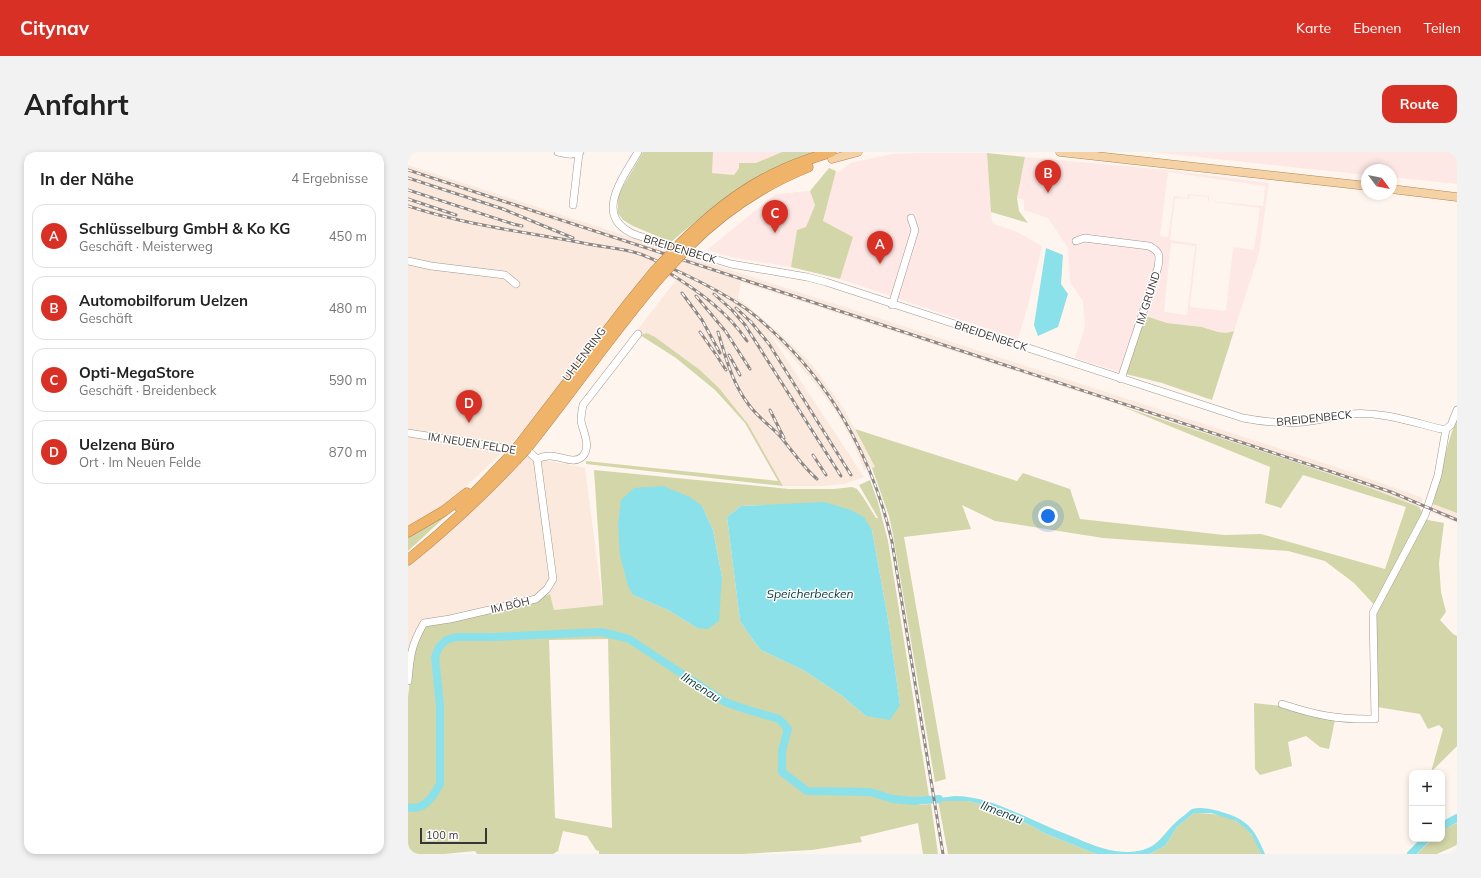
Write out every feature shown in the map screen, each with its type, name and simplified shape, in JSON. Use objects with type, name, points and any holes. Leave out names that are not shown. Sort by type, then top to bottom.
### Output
[{"type":"highway","points":[[684,246],[700,225],[730,201],[757,183],[819,152]]},
{"type":"highway","points":[[782,170],[837,154]]},
{"type":"highway","points":[[684,246],[725,214],[757,193],[793,174],[837,154]]},
{"type":"highway","name":"UHLENRING","points":[[513,458],[627,305],[684,246]]},
{"type":"highway","points":[[408,532],[444,511],[513,458]]},
{"type":"highway","points":[[408,559],[467,510],[513,458]]},
{"type":"highway","points":[[408,559],[501,466]]},
{"type":"main road","points":[[837,154],[858,152]]},
{"type":"main road","points":[[1060,152],[1361,185]]},
{"type":"main road","points":[[1397,190],[1457,197]]},
{"type":"street","points":[[558,152],[570,155],[580,152],[572,205]]},
{"type":"street","name":"BREIDENBECK","points":[[638,152],[617,188],[613,198],[615,217],[621,226],[628,232],[636,235],[745,268],[813,279],[1243,418],[1258,421],[1286,423],[1351,414],[1376,414],[1446,429]]},
{"type":"street","points":[[892,304],[915,230],[911,218]]},
{"type":"street","name":"IM GRUND","points":[[1076,241],[1084,238],[1149,246],[1157,250],[1160,256],[1158,267],[1121,379]]},
{"type":"street","points":[[408,260],[431,266],[505,275],[516,284]]},
{"type":"street","points":[[536,458],[549,456],[574,460],[583,456],[587,449],[587,444],[581,419],[583,405],[638,334]]},
{"type":"street","points":[[1282,704],[1322,716],[1352,720],[1375,719],[1373,613],[1425,515],[1438,474],[1446,429],[1451,425],[1457,410]]},
{"type":"street","name":"IM NEUEN FELDE","points":[[408,433],[529,452],[536,458]]},
{"type":"street","name":"IM BÖH","points":[[408,681],[411,650],[416,636],[424,623],[450,619],[536,599],[547,589],[553,579],[536,458]]},
{"type":"shaded area","points":[[713,152],[782,152],[756,163],[739,163],[739,168],[734,175],[711,173]]},
{"type":"shaded area","points":[[1151,152],[1457,152],[1457,184],[1397,178],[1397,164],[1361,164],[1361,174]]},
{"type":"shaded area","points":[[987,153],[992,223],[1017,232],[1042,246],[1018,339],[840,279],[852,237],[823,222],[835,173],[841,171],[850,163],[892,154]]},
{"type":"shaded area","points":[[1025,157],[1167,170],[1269,183],[1259,253],[1234,331],[1226,333],[1218,332],[1202,327],[1167,323],[1146,316],[1126,374],[1075,358],[1085,326],[1083,301],[1070,282],[1068,248],[1048,218],[1024,210],[1024,200],[1017,198]],"holes":[[[1168,172],[1265,186],[1263,206],[1209,201],[1209,196],[1188,194],[1187,198],[1174,196],[1168,237],[1160,236]],[[1190,195],[1208,197],[1208,201],[1260,208],[1254,250],[1233,247],[1226,311],[1190,307],[1197,244],[1170,240],[1175,198],[1189,199]],[[1171,243],[1195,246],[1187,315],[1164,312]]]},
{"type":"shaded area","points":[[408,165],[1333,466],[1423,498],[1419,507],[1373,489],[1289,460],[741,282],[738,298],[807,359],[820,375],[845,411],[875,467],[864,470],[855,447],[839,416],[817,386],[788,352],[769,333],[864,477],[844,484],[823,486],[783,486],[748,424],[719,388],[700,370],[655,337],[647,333],[640,335],[635,333],[676,280],[648,270],[547,404],[515,440],[468,485],[441,507],[408,526]]},
{"type":"shaded area","points":[[810,191],[815,205],[806,227],[797,230],[791,267],[735,258],[707,250],[776,194]]},
{"type":"shaded area","points":[[526,456],[585,468],[603,605],[554,610],[550,594],[538,597],[408,658],[408,564],[464,519],[509,475]]},
{"type":"shaded area","points":[[1433,504],[1457,513],[1457,523],[1431,512]]},
{"type":"green space","points":[[643,152],[713,152],[712,173],[734,175],[739,168],[739,163],[756,163],[782,152],[813,152],[749,182],[699,218],[671,242],[633,226],[623,220],[618,213],[618,195]]},
{"type":"green space","points":[[987,153],[1025,157],[1017,198],[1019,211],[1028,223],[991,212]]},
{"type":"green space","points":[[829,168],[836,171],[823,221],[853,237],[840,279],[791,267],[797,230],[806,227],[815,205],[810,191]]},
{"type":"green space","points":[[1146,316],[1167,323],[1202,327],[1218,332],[1226,333],[1234,331],[1212,400],[1162,383],[1126,374]]},
{"type":"green space","points":[[647,333],[655,337],[700,370],[719,388],[748,424],[783,486],[586,464],[586,461],[778,481],[745,423],[715,390],[676,358],[640,335]]},
{"type":"green space","points":[[1123,407],[1289,460],[1373,489],[1419,507],[1428,520],[1444,523],[1439,563],[1441,592],[1446,612],[1440,620],[1453,634],[1457,636],[1457,746],[1433,770],[1432,770],[1443,729],[1439,725],[1428,729],[1420,714],[1377,707],[1375,614],[1378,609],[1354,583],[1325,561],[1288,551],[1103,538],[995,521],[962,505],[971,529],[904,537],[946,779],[935,782],[889,516],[872,468],[875,467],[855,429],[1017,481],[1023,473],[1070,489],[1080,519],[1224,535],[1261,534],[1385,569],[1406,507],[1303,475],[1281,508],[1265,503],[1270,467]]},
{"type":"green space","points":[[1457,418],[1457,513],[1433,504],[1447,449]]},
{"type":"green space","points":[[594,470],[789,489],[834,489],[852,487],[857,489],[876,518],[878,518],[859,485],[870,480],[878,502],[888,541],[929,796],[917,797],[919,805],[931,804],[938,854],[923,854],[918,823],[860,837],[862,842],[812,850],[742,854],[599,854],[599,851],[596,850],[587,836],[563,831],[558,851],[553,854],[477,854],[475,851],[444,854],[408,854],[408,697],[413,652],[425,625],[531,601],[550,594],[554,610],[603,605]],"holes":[[[762,505],[872,530],[888,619],[900,705],[866,716],[841,695],[803,670],[761,650],[753,640],[740,621],[727,517],[741,506]],[[702,506],[713,530],[722,577],[697,628],[668,610],[633,595]],[[608,639],[612,828],[555,818],[549,640]]]},
{"type":"green space","points":[[459,504],[408,551],[408,537]]},
{"type":"green space","points":[[1254,703],[1282,706],[1335,720],[1329,749],[1320,747],[1306,736],[1288,742],[1292,766],[1260,775],[1255,769]]},
{"type":"green space","points":[[938,801],[968,801],[987,806],[1044,833],[1096,854],[948,854]]},
{"type":"green space","points":[[1194,813],[1217,815],[1233,819],[1246,828],[1253,836],[1261,854],[1149,854],[1165,846],[1177,827]]},
{"type":"green space","points":[[1457,823],[1457,845],[1437,854],[1417,854],[1429,842],[1445,842],[1445,829]]},
{"type":"water","points":[[1046,248],[1063,255],[1061,284],[1068,294],[1058,327],[1038,336],[1034,325]]},
{"type":"water","points":[[663,486],[690,497],[702,506],[713,530],[722,577],[719,621],[708,629],[697,628],[668,610],[633,595],[628,586],[620,555],[618,523],[621,500],[634,488]]},
{"type":"water","name":"Speicherbecken","points":[[824,502],[851,510],[864,517],[872,530],[888,619],[900,705],[890,720],[866,716],[841,695],[803,670],[761,650],[740,621],[727,517],[741,506]]},
{"type":"water","points":[[954,796],[974,798],[994,803],[1089,844],[1122,852],[1139,851],[1154,845],[1175,823],[1192,809],[1209,809],[1233,816],[1246,823],[1255,833],[1265,854],[1261,854],[1252,835],[1236,821],[1211,813],[1194,813],[1177,827],[1165,846],[1149,854],[1096,854],[1044,833],[987,806],[968,801],[927,800]]},
{"type":"waterway","name":"Ilmenau","points":[[408,807],[414,808],[424,805],[435,793],[440,784],[440,706],[435,657],[439,647],[446,640],[457,637],[601,632],[629,639],[725,702],[779,719],[788,729],[782,751],[782,772],[807,791],[870,792],[893,799],[914,801],[939,799]]},
{"type":"waterway","name":"Ilmenau","points":[[1445,824],[1457,818]]},
{"type":"waterway","name":"Ilmenau","points":[[1411,854],[1423,842]]},
{"type":"railway","points":[[408,170],[1332,472],[1391,492],[1457,520]]},
{"type":"railway","points":[[408,178],[503,209],[573,238]]},
{"type":"railway","points":[[408,190],[522,226]]},
{"type":"railway","points":[[408,199],[456,215]]},
{"type":"railway","points":[[408,206],[430,213],[495,228],[624,250],[643,255],[708,286],[745,308],[782,340],[802,361],[837,408],[852,433],[876,486],[885,514],[892,542],[943,854]]},
{"type":"railway","points":[[666,271],[711,302],[730,320],[747,341]]},
{"type":"railway","points":[[682,293],[702,320],[720,353]]},
{"type":"railway","points":[[714,294],[732,310],[745,325],[841,476]]},
{"type":"railway","points":[[696,296],[726,332],[750,369]]},
{"type":"railway","points":[[736,308],[751,322],[769,344],[851,475]]},
{"type":"railway","points":[[700,332],[726,370]]},
{"type":"railway","points":[[718,332],[730,370],[743,397],[756,413],[779,435],[817,479]]},
{"type":"railway","points":[[729,355],[740,375]]},
{"type":"railway","points":[[770,410],[784,438]]},
{"type":"railway","points":[[813,455],[826,475]]},
{"type":"place","name":"Automobilforum Uelzen","points":[[1048,193]]},
{"type":"place","name":"Opti-MegaStore","points":[[775,233]]},
{"type":"place","name":"Schlüsselburg GmbH & Ko KG","points":[[880,264]]},
{"type":"place","name":"Uelzena Büro","points":[[469,423]]}]
